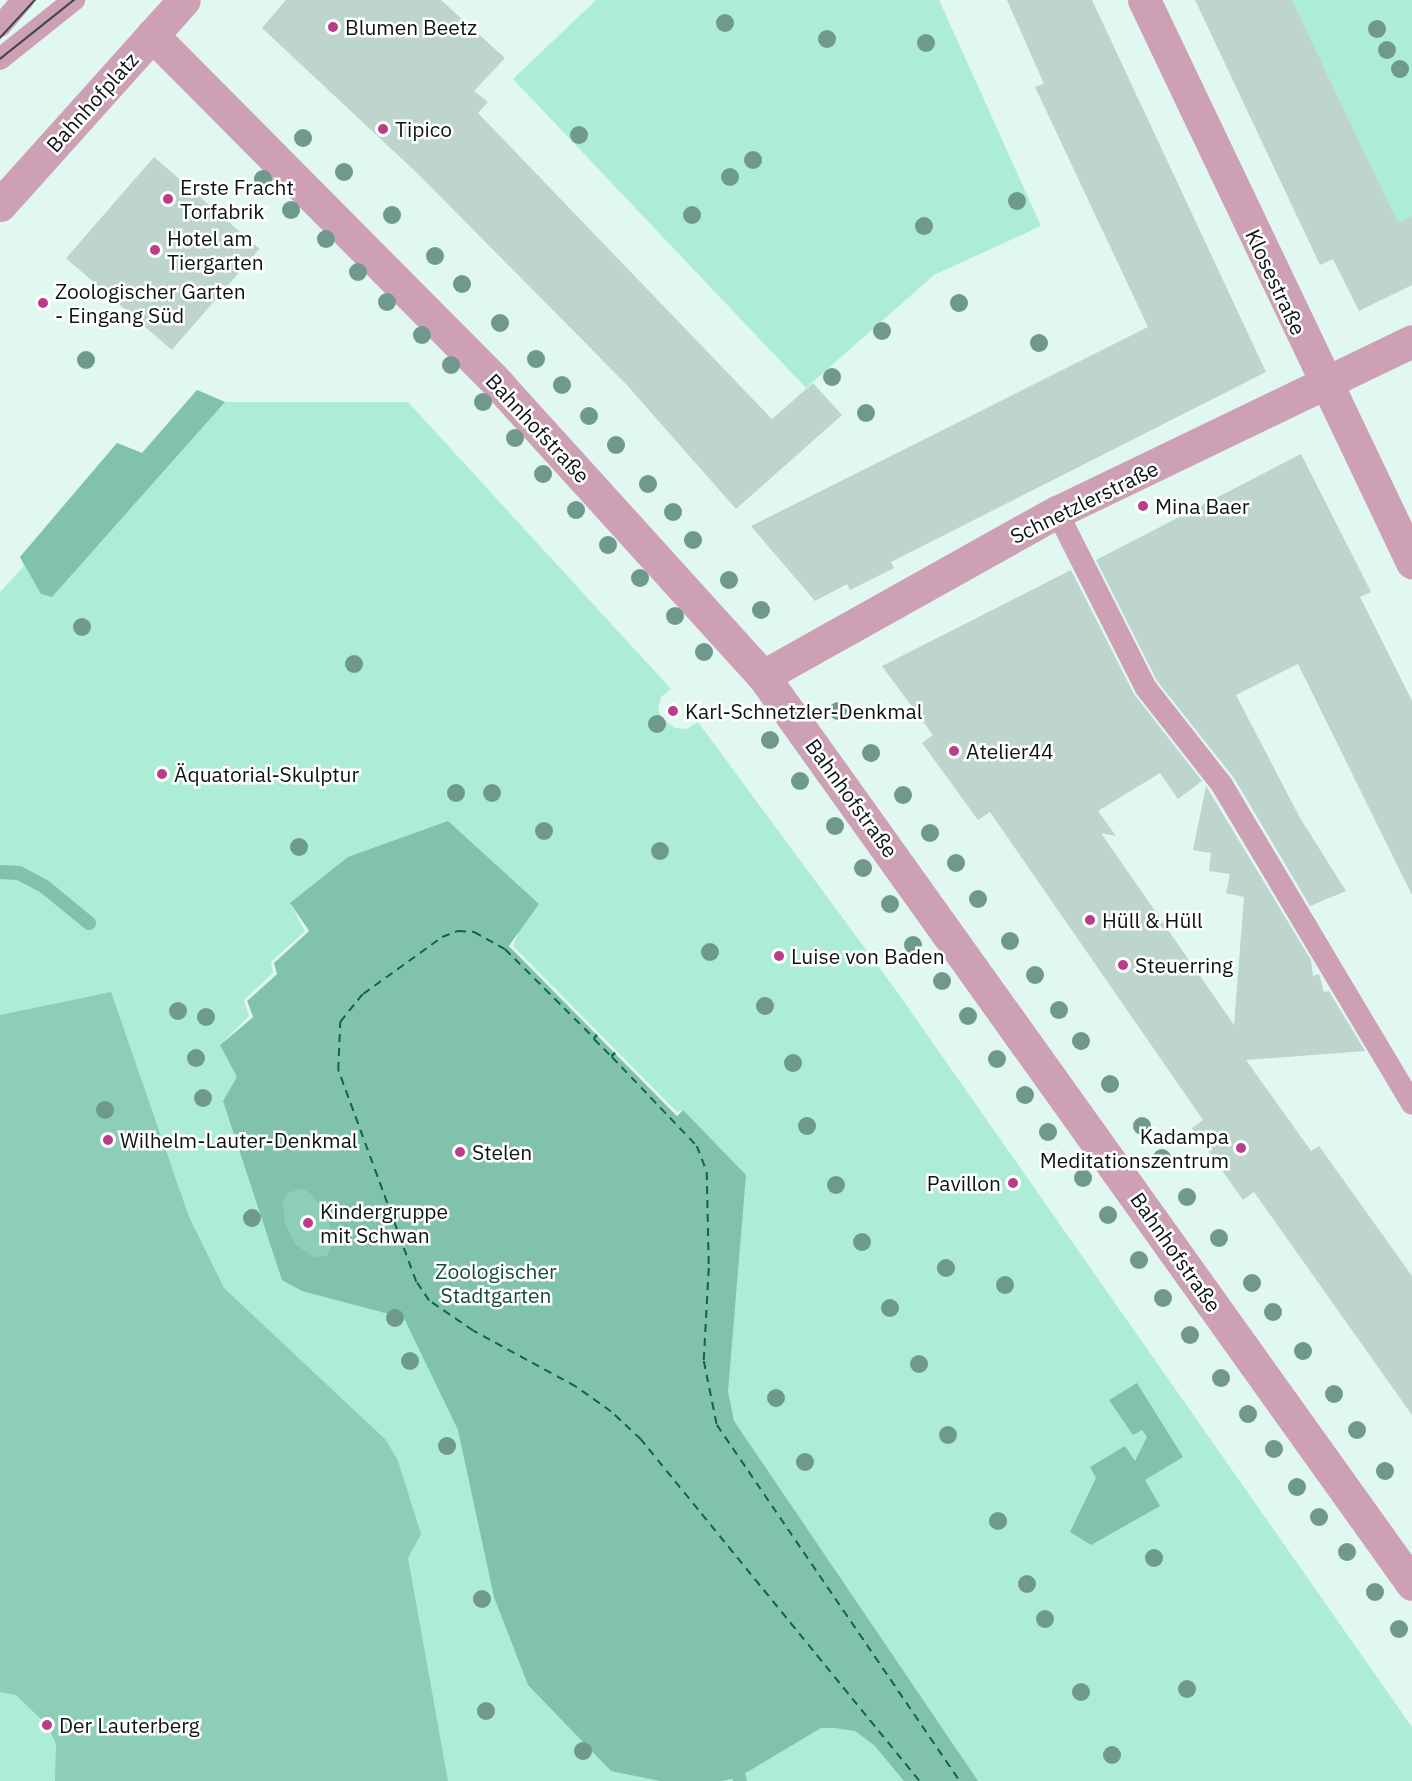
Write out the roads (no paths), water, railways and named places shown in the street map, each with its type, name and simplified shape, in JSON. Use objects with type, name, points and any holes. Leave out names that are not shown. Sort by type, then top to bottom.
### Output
[{"type":"street","name":"Bahnhofplatz","points":[[0,205],[184,0]]},
{"type":"street","name":"Klosestraße","points":[[1144,0],[1325,387],[1412,562]]},
{"type":"street","name":"Bahnhofstraße","points":[[152,35],[499,385],[763,675],[1412,1584]]},
{"type":"street","name":"Schnetzlerstraße","points":[[763,675],[1057,512],[1325,387],[1412,341]]},
{"type":"lane","points":[[0,26],[23,0]]},
{"type":"lane","points":[[0,59],[74,0]]},
{"type":"lane","points":[[1057,512],[1146,688],[1222,785],[1412,1104]]},
{"type":"waterway","points":[[0,872],[19,873],[45,887],[89,923]]},
{"type":"waterway","points":[[739,1777],[740,1781]]},
{"type":"tram line","points":[[0,38],[35,0]]},
{"type":"tram line","points":[[0,59],[74,0]]},
{"type":"place","name":"Blumen Beetz","points":[[333,27]]},
{"type":"place","name":"Tipico","points":[[383,129]]},
{"type":"place","name":"Erste Fracht Torfabrik","points":[[168,199]]},
{"type":"place","name":"Hotel am Tiergarten","points":[[155,250]]},
{"type":"place","name":"Zoologischer Garten - Eingang Süd","points":[[43,303]]},
{"type":"place","name":"Mina Baer","points":[[1143,506]]},
{"type":"place","name":"Karl-Schnetzler-Denkmal","points":[[673,711]]},
{"type":"place","name":"Atelier44","points":[[954,751]]},
{"type":"place","name":"Äquatorial-Skulptur","points":[[162,774]]},
{"type":"place","name":"Hüll & Hüll","points":[[1090,920]]},
{"type":"place","name":"Luise von Baden","points":[[779,956]]},
{"type":"place","name":"Steuerring","points":[[1123,965]]},
{"type":"place","name":"Wilhelm-Lauter-Denkmal","points":[[108,1140]]},
{"type":"place","name":"Kadampa Meditationszentrum","points":[[1241,1148]]},
{"type":"place","name":"Stelen","points":[[460,1152]]},
{"type":"place","name":"Pavillon","points":[[1013,1183]]},
{"type":"place","name":"Kindergruppe mit Schwan","points":[[308,1223]]},
{"type":"place","name":"Der Lauterberg","points":[[47,1725]]},
{"type":"park label","name":"Zoologischer Stadtgarten","points":[[496,1283]]}]
